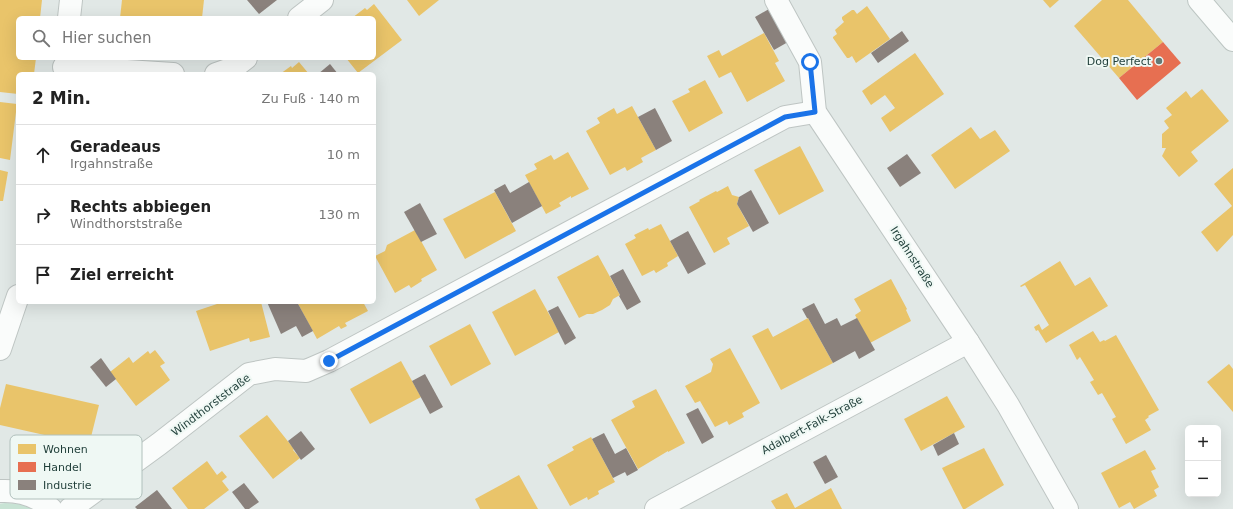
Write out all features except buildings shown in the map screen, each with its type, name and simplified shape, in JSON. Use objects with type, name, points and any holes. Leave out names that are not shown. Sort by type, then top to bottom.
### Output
[{"type":"street","points":[[69,16],[71,0]]},
{"type":"street","points":[[302,16],[322,0]]},
{"type":"street","name":"Irgahnstraße","points":[[776,0],[810,62],[815,112],[968,342],[1008,405],[1067,509]]},
{"type":"street","points":[[1199,0],[1233,40]]},
{"type":"street","points":[[222,72],[233,68],[243,60]]},
{"type":"street","points":[[64,66],[146,72]]},
{"type":"street","name":"Windthorststraße","points":[[142,456],[249,374],[275,369],[306,371],[329,361],[785,117],[815,112]]},
{"type":"street","points":[[0,349],[16,302]]},
{"type":"street","name":"Adalbert-Falk-Straße","points":[[656,509],[968,342]]},
{"type":"street","points":[[0,491],[10,490]]},
{"type":"street","points":[[39,499],[44,501],[51,509]]},
{"type":"street","name":"Windthorststraße","points":[[70,509],[84,499]]},
{"type":"green space","points":[[0,504],[20,504],[32,509],[0,509]]},
{"type":"place","name":"Dog Perfect","points":[[1159,61]]},
{"type":"route","points":[[329,361],[785,117],[815,112],[810,62]]}]
